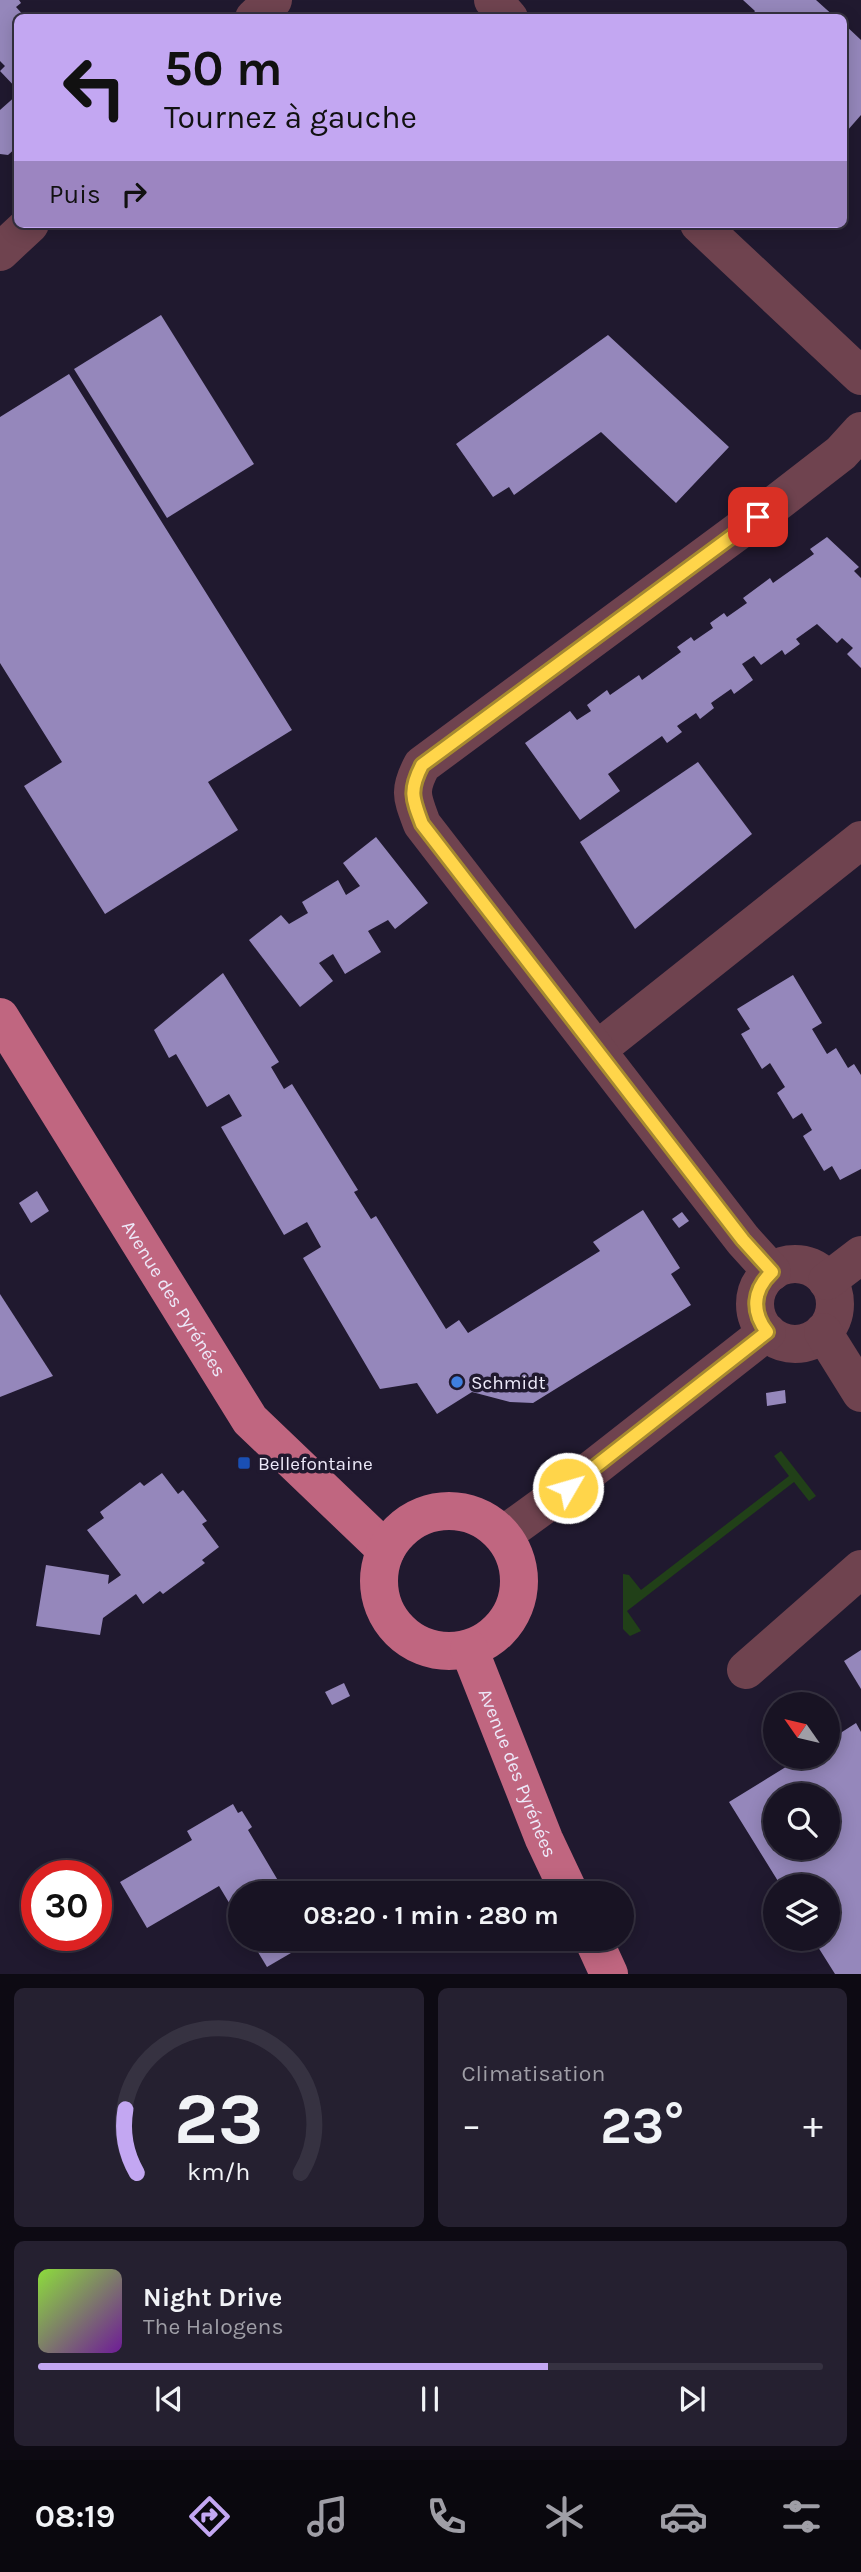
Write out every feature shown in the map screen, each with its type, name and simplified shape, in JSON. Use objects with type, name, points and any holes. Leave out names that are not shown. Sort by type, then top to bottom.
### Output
[{"type":"main road","name":"Avenue des Pyrénées","points":[[0,1017],[250,1420],[386,1550]]},
{"type":"main road","points":[[441,1512],[470,1514],[488,1522],[503,1535],[513,1552],[519,1571],[519,1591],[513,1610],[502,1627],[488,1640],[470,1649],[437,1651],[414,1642],[395,1627],[380,1598],[378,1581],[386,1550],[397,1534],[412,1521],[441,1512]]},
{"type":"main road","name":"Avenue des Pyrénées","points":[[470,1649],[544,1839],[564,1881]]},
{"type":"main road","points":[[599,1951],[609,1973]]},
{"type":"street","points":[[258,14],[273,0]]},
{"type":"street","points":[[493,0],[505,14]]},
{"type":"street","points":[[703,228],[861,376]]},
{"type":"street","points":[[772,1272],[743,1240],[422,824],[413,800],[413,783],[422,765],[779,501],[841,453],[861,430]]},
{"type":"street","points":[[597,1050],[861,840]]},
{"type":"street","points":[[827,1281],[861,1255]]},
{"type":"street","points":[[799,1264],[812,1268],[827,1281],[835,1301],[834,1315],[823,1332],[805,1343],[792,1345],[778,1341],[758,1321],[756,1294],[762,1281],[772,1272],[799,1264]]},
{"type":"street","points":[[503,1535],[568,1488],[767,1332]]},
{"type":"street","points":[[823,1332],[861,1393]]},
{"type":"street","points":[[746,1670],[861,1569]]},
{"type":"green space","points":[[781,1451],[816,1496],[809,1501],[794,1482],[627,1611],[641,1631],[630,1636],[623,1629],[623,1574],[629,1575],[641,1590],[789,1476],[774,1456]]},
{"type":"building","points":[[0,0],[19,0],[21,3],[16,7],[22,14],[14,14],[14,86],[0,71],[5,66],[0,61]]},
{"type":"building","points":[[743,0],[816,0],[832,14],[753,14],[755,11]]},
{"type":"building","points":[[847,27],[861,40],[861,115],[847,131]]},
{"type":"building","points":[[14,98],[14,150],[8,155],[0,154],[0,110]]},
{"type":"building","points":[[161,315],[254,464],[167,518],[74,369]]},
{"type":"building","points":[[608,335],[729,447],[676,503],[601,432],[514,495],[509,487],[493,497],[456,444]]},
{"type":"building","points":[[69,374],[292,730],[208,782],[238,830],[105,914],[24,786],[62,762],[0,663],[0,417]]},
{"type":"building","points":[[827,537],[859,567],[854,571],[861,578],[861,668],[847,654],[853,648],[842,638],[837,643],[817,624],[796,639],[800,644],[785,655],[782,650],[761,665],[754,656],[742,664],[753,680],[734,694],[731,689],[711,703],[714,708],[700,719],[696,713],[677,726],[682,732],[667,743],[662,736],[608,774],[620,791],[580,820],[525,743],[570,711],[577,720],[591,711],[587,705],[607,690],[610,695],[639,675],[642,680],[681,652],[677,647],[691,637],[694,641],[713,628],[710,623],[724,613],[727,617],[747,603],[743,598],[770,578],[773,583],[814,554],[810,549]]},
{"type":"building","points":[[698,762],[752,834],[635,929],[580,842]]},
{"type":"building","points":[[376,837],[428,903],[395,929],[388,920],[368,931],[381,952],[345,974],[333,954],[319,963],[333,981],[300,1007],[249,940],[281,915],[289,924],[308,913],[302,902],[338,880],[346,895],[360,886],[343,863]]},
{"type":"building","points":[[223,973],[279,1062],[271,1067],[284,1089],[292,1084],[358,1190],[354,1192],[371,1219],[376,1216],[446,1329],[459,1320],[468,1333],[600,1251],[593,1242],[643,1210],[680,1268],[671,1274],[691,1305],[533,1403],[510,1402],[472,1392],[437,1414],[417,1383],[380,1389],[303,1258],[321,1247],[307,1222],[284,1235],[221,1127],[242,1116],[229,1094],[207,1107],[176,1054],[169,1058],[154,1030]]},
{"type":"building","points":[[793,975],[822,1023],[812,1029],[827,1054],[836,1048],[848,1068],[854,1064],[861,1075],[861,1169],[840,1180],[832,1166],[824,1171],[803,1136],[812,1130],[802,1113],[793,1119],[777,1093],[785,1087],[770,1063],[762,1069],[741,1034],[750,1029],[737,1009]]},
{"type":"building","points":[[37,1191],[49,1211],[31,1223],[19,1203]]},
{"type":"building","points":[[682,1212],[689,1221],[679,1228],[672,1219]]},
{"type":"building","points":[[0,1294],[53,1376],[0,1397]]},
{"type":"building","points":[[785,1390],[786,1403],[767,1406],[766,1393]]},
{"type":"building","points":[[162,1473],[178,1494],[183,1490],[207,1521],[202,1524],[219,1547],[202,1560],[205,1563],[163,1594],[160,1591],[143,1604],[136,1594],[103,1618],[100,1635],[36,1626],[46,1565],[109,1575],[108,1584],[121,1575],[87,1530],[104,1518],[100,1512],[140,1482],[144,1486]]},
{"type":"building","points":[[861,1650],[861,1689],[844,1661]]},
{"type":"building","points":[[344,1683],[350,1696],[332,1705],[325,1692]]},
{"type":"building","points":[[856,1723],[861,1732],[861,1974],[835,1974],[821,1951],[840,1951],[840,1874],[774,1874],[765,1860],[840,1860],[840,1783],[763,1783],[763,1857],[729,1802],[783,1769],[840,1769],[840,1733]]},
{"type":"building","points":[[233,1804],[238,1813],[242,1811],[252,1827],[248,1830],[278,1881],[228,1881],[228,1901],[219,1886],[147,1928],[120,1882],[192,1840],[187,1831]]},
{"type":"building","points":[[257,1951],[294,1951],[267,1967]]},
{"type":"place","name":"Schmidt","points":[[457,1382]]},
{"type":"place","name":"Bellefontaine","points":[[244,1463]]},
{"type":"route","points":[[568,1488],[767,1332],[758,1321],[756,1294],[762,1281],[772,1272],[743,1240],[422,824],[413,800],[413,783],[422,765],[758,517]]}]
